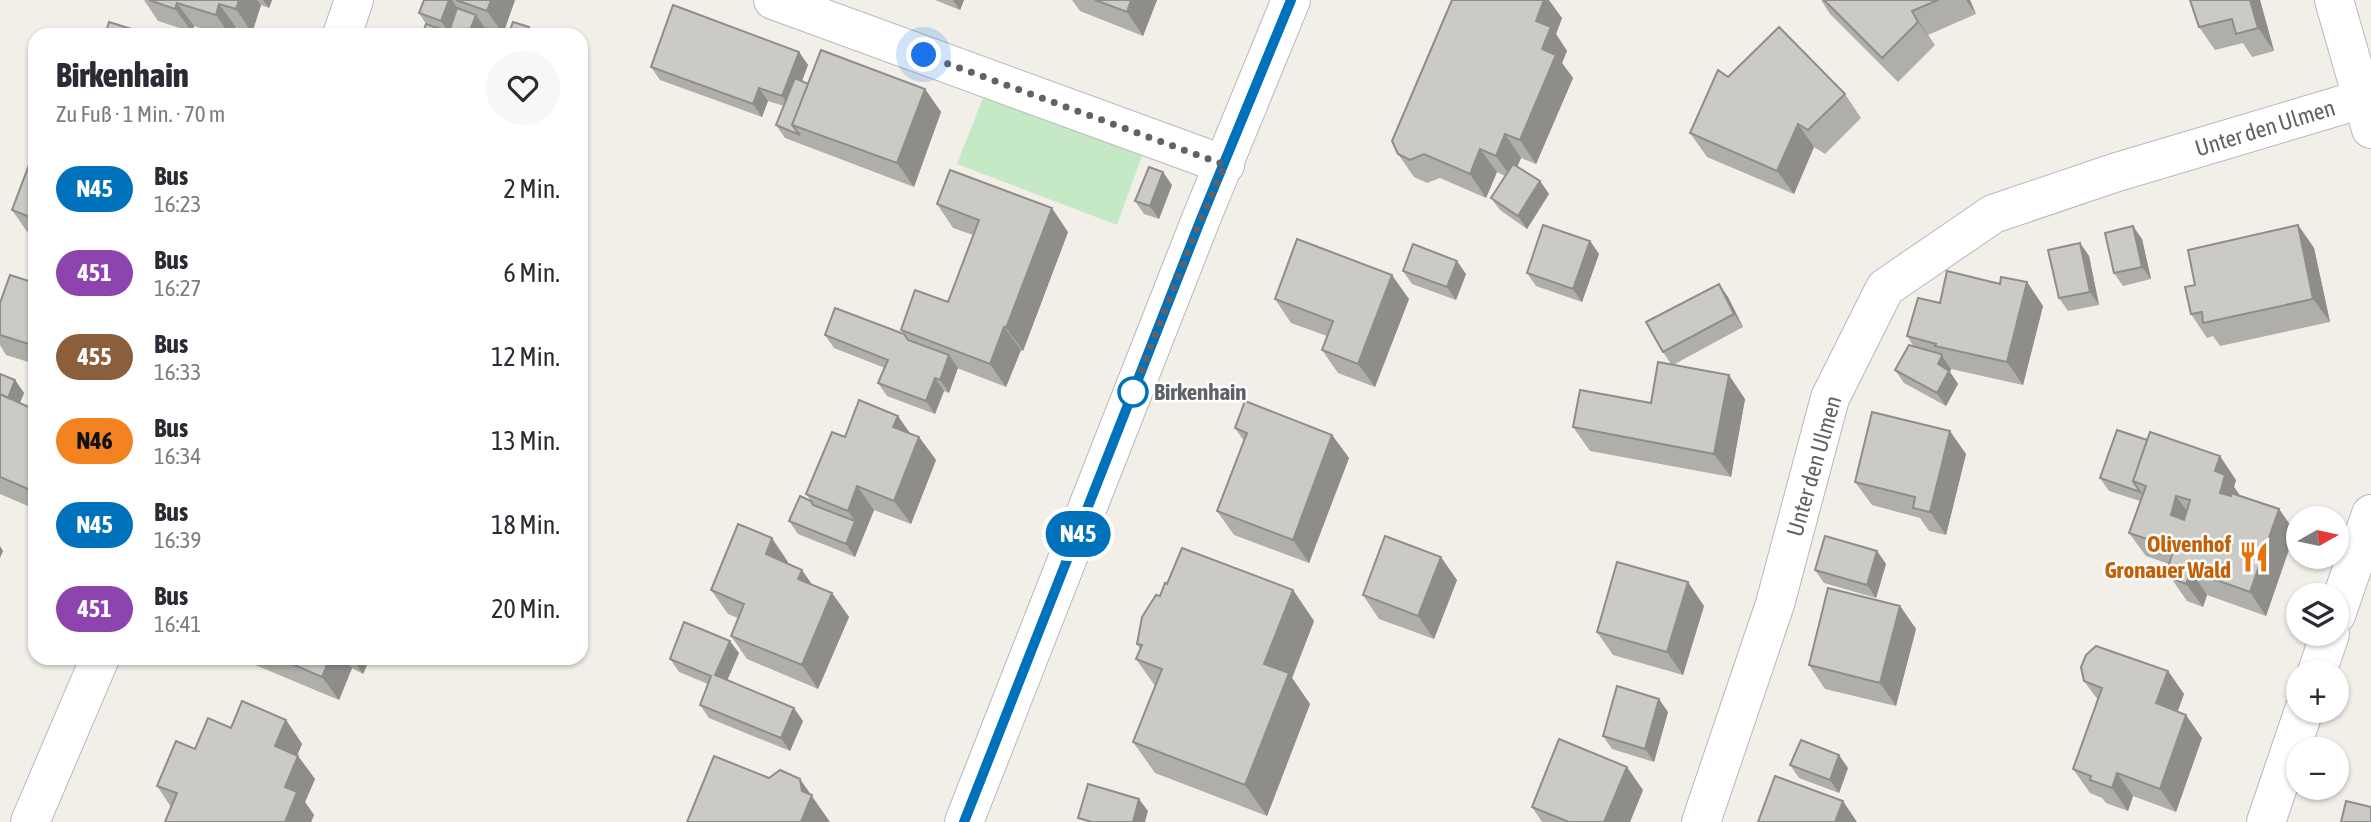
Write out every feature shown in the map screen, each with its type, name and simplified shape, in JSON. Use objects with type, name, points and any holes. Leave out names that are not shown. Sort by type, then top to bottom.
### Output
[{"type":"street","points":[[344,28],[354,0]]},
{"type":"street","points":[[773,0],[1225,165]]},
{"type":"street","points":[[964,822],[1201,219],[1291,0]]},
{"type":"street","points":[[2334,0],[2367,114]]},
{"type":"street","name":"Unter den Ulmen","points":[[1702,822],[1776,604],[1830,398],[1885,288],[1993,215],[2114,173],[2367,114]]},
{"type":"street","points":[[2347,583],[2371,514]]},
{"type":"street","points":[[30,822],[97,665]]},
{"type":"street","points":[[2266,822],[2300,723]]},
{"type":"green space","points":[[985,93],[1143,153],[1117,225],[957,164]]},
{"type":"building","points":[[149,0],[239,0],[236,9],[219,4],[216,15],[177,3],[175,9]]},
{"type":"building","points":[[424,0],[449,0],[441,21],[419,13]]},
{"type":"building","points":[[456,0],[491,0],[487,11]]},
{"type":"building","points":[[1095,0],[1131,0],[1127,12]]},
{"type":"building","points":[[1452,0],[1544,0],[1536,21],[1551,27],[1542,49],[1556,55],[1520,140],[1505,134],[1496,156],[1480,149],[1470,174],[1424,154],[1410,160],[1398,154],[1392,141]]},
{"type":"building","points":[[1824,0],[1938,0],[1912,11],[1918,22],[1882,58]]},
{"type":"building","points":[[2190,0],[2250,0],[2258,28],[2236,34],[2232,19],[2199,27]]},
{"type":"building","points":[[673,5],[799,52],[782,96],[759,88],[753,104],[651,67]]},
{"type":"building","points":[[457,8],[476,15],[471,28],[450,28]]},
{"type":"building","points":[[109,22],[128,28],[107,28]]},
{"type":"building","points":[[513,22],[529,27],[529,28],[511,28]]},
{"type":"building","points":[[1779,27],[1845,94],[1808,130],[1798,124],[1777,171],[1690,133],[1718,70],[1728,77]]},
{"type":"building","points":[[821,50],[925,89],[897,163],[792,125]]},
{"type":"building","points":[[795,78],[808,84],[792,125],[800,135],[776,125]]},
{"type":"building","points":[[1513,164],[1540,181],[1518,216],[1491,198]]},
{"type":"building","points":[[1149,167],[1163,172],[1150,206],[1135,201]]},
{"type":"building","points":[[28,168],[28,216],[12,210]]},
{"type":"building","points":[[950,170],[1052,208],[990,364],[901,330],[915,290],[948,302],[979,220],[937,204]]},
{"type":"building","points":[[1543,225],[1590,241],[1573,289],[1527,273]]},
{"type":"building","points":[[2298,225],[2313,299],[2203,323],[2202,312],[2191,314],[2185,287],[2195,285],[2188,250]]},
{"type":"building","points":[[2133,226],[2142,267],[2114,273],[2105,233]]},
{"type":"building","points":[[1297,239],[1392,275],[1358,364],[1322,350],[1333,321],[1275,299]]},
{"type":"building","points":[[2080,243],[2090,292],[2059,298],[2048,250]]},
{"type":"building","points":[[1413,244],[1457,261],[1447,287],[1403,271]]},
{"type":"building","points":[[1947,271],[2000,284],[2001,277],[2027,282],[2007,362],[1935,346],[1936,344],[1907,336],[1918,298],[1940,303]]},
{"type":"building","points":[[10,275],[28,281],[28,344],[0,335],[0,303]]},
{"type":"building","points":[[1719,284],[1734,314],[1663,352],[1646,322]]},
{"type":"building","points":[[835,308],[904,334],[908,340],[949,355],[940,380],[935,378],[926,401],[878,383],[888,360],[825,335]]},
{"type":"building","points":[[1909,345],[1941,354],[1938,364],[1949,371],[1937,393],[1895,370]]},
{"type":"building","points":[[1658,362],[1729,375],[1714,454],[1573,427],[1580,390],[1651,403]]},
{"type":"building","points":[[0,374],[15,380],[8,398],[0,394]]},
{"type":"building","points":[[0,394],[28,407],[28,489],[0,477]]},
{"type":"building","points":[[859,400],[898,416],[893,427],[919,437],[894,501],[857,486],[848,511],[806,494],[832,432],[845,437]]},
{"type":"building","points":[[1245,401],[1332,435],[1293,540],[1217,511],[1247,433],[1235,428]]},
{"type":"building","points":[[1872,412],[1950,431],[1930,512],[1913,508],[1915,497],[1855,482]]},
{"type":"building","points":[[2117,430],[2147,440],[2133,481],[2140,492],[2100,478]]},
{"type":"building","points":[[2150,432],[2220,456],[2215,471],[2225,475],[2220,493],[2231,496],[2231,493],[2279,509],[2250,592],[2191,571],[2186,584],[2171,578],[2175,566],[2169,564],[2174,548],[2129,533],[2146,486],[2133,481]],"holes":[[[2176,496],[2190,500],[2184,520],[2171,515]]]},
{"type":"building","points":[[800,496],[811,501],[813,505],[855,521],[846,544],[789,521]]},
{"type":"building","points":[[738,524],[772,538],[766,554],[802,570],[798,579],[832,593],[802,665],[731,636],[744,604],[711,590]]},
{"type":"building","points":[[1385,536],[1441,557],[1418,616],[1363,595]]},
{"type":"building","points":[[1825,536],[1877,551],[1867,585],[1815,570]]},
{"type":"building","points":[[1182,548],[1293,590],[1264,664],[1289,673],[1245,785],[1133,742],[1162,669],[1136,659],[1142,645],[1137,644],[1142,617],[1156,595],[1160,596],[1165,583],[1167,584]]},
{"type":"building","points":[[1617,562],[1688,582],[1667,652],[1597,632]]},
{"type":"building","points":[[1828,588],[1900,606],[1880,683],[1809,665]]},
{"type":"building","points":[[684,622],[730,641],[715,675],[794,708],[781,738],[700,705],[711,676],[670,659]]},
{"type":"building","points":[[2096,646],[2168,671],[2156,703],[2186,715],[2160,789],[2117,773],[2112,788],[2090,780],[2091,776],[2073,769],[2102,688],[2084,681],[2081,667],[2086,655]]},
{"type":"building","points":[[294,665],[327,665],[322,677]]},
{"type":"building","points":[[1617,686],[1659,699],[1645,749],[1603,736]]},
{"type":"building","points":[[242,701],[286,720],[275,746],[298,756],[285,787],[297,792],[285,822],[165,822],[177,793],[157,786],[176,741],[195,749],[208,718],[231,728]]},
{"type":"building","points":[[1559,739],[1627,767],[1604,822],[1569,822],[1532,807]]},
{"type":"building","points":[[1801,740],[1839,755],[1830,780],[1790,765]]},
{"type":"building","points":[[714,756],[769,778],[780,770],[800,779],[802,791],[812,795],[801,822],[687,822]]},
{"type":"building","points":[[1775,776],[1843,801],[1835,822],[1758,822]]},
{"type":"building","points":[[1088,784],[1139,799],[1133,822],[1092,822],[1078,818]]},
{"type":"building","points":[[2346,801],[2371,807],[2371,822],[2341,822]]},
{"type":"bus line","name":"N45","points":[[964,822],[1201,219],[1291,0]]},
{"type":"place","name":"Birkenhain","points":[[1133,392]]},
{"type":"place","name":"Olivenhof Gronauer Wald","points":[[2254,557]]},
{"type":"route","points":[[924,55],[1225,165],[1133,392]]}]
